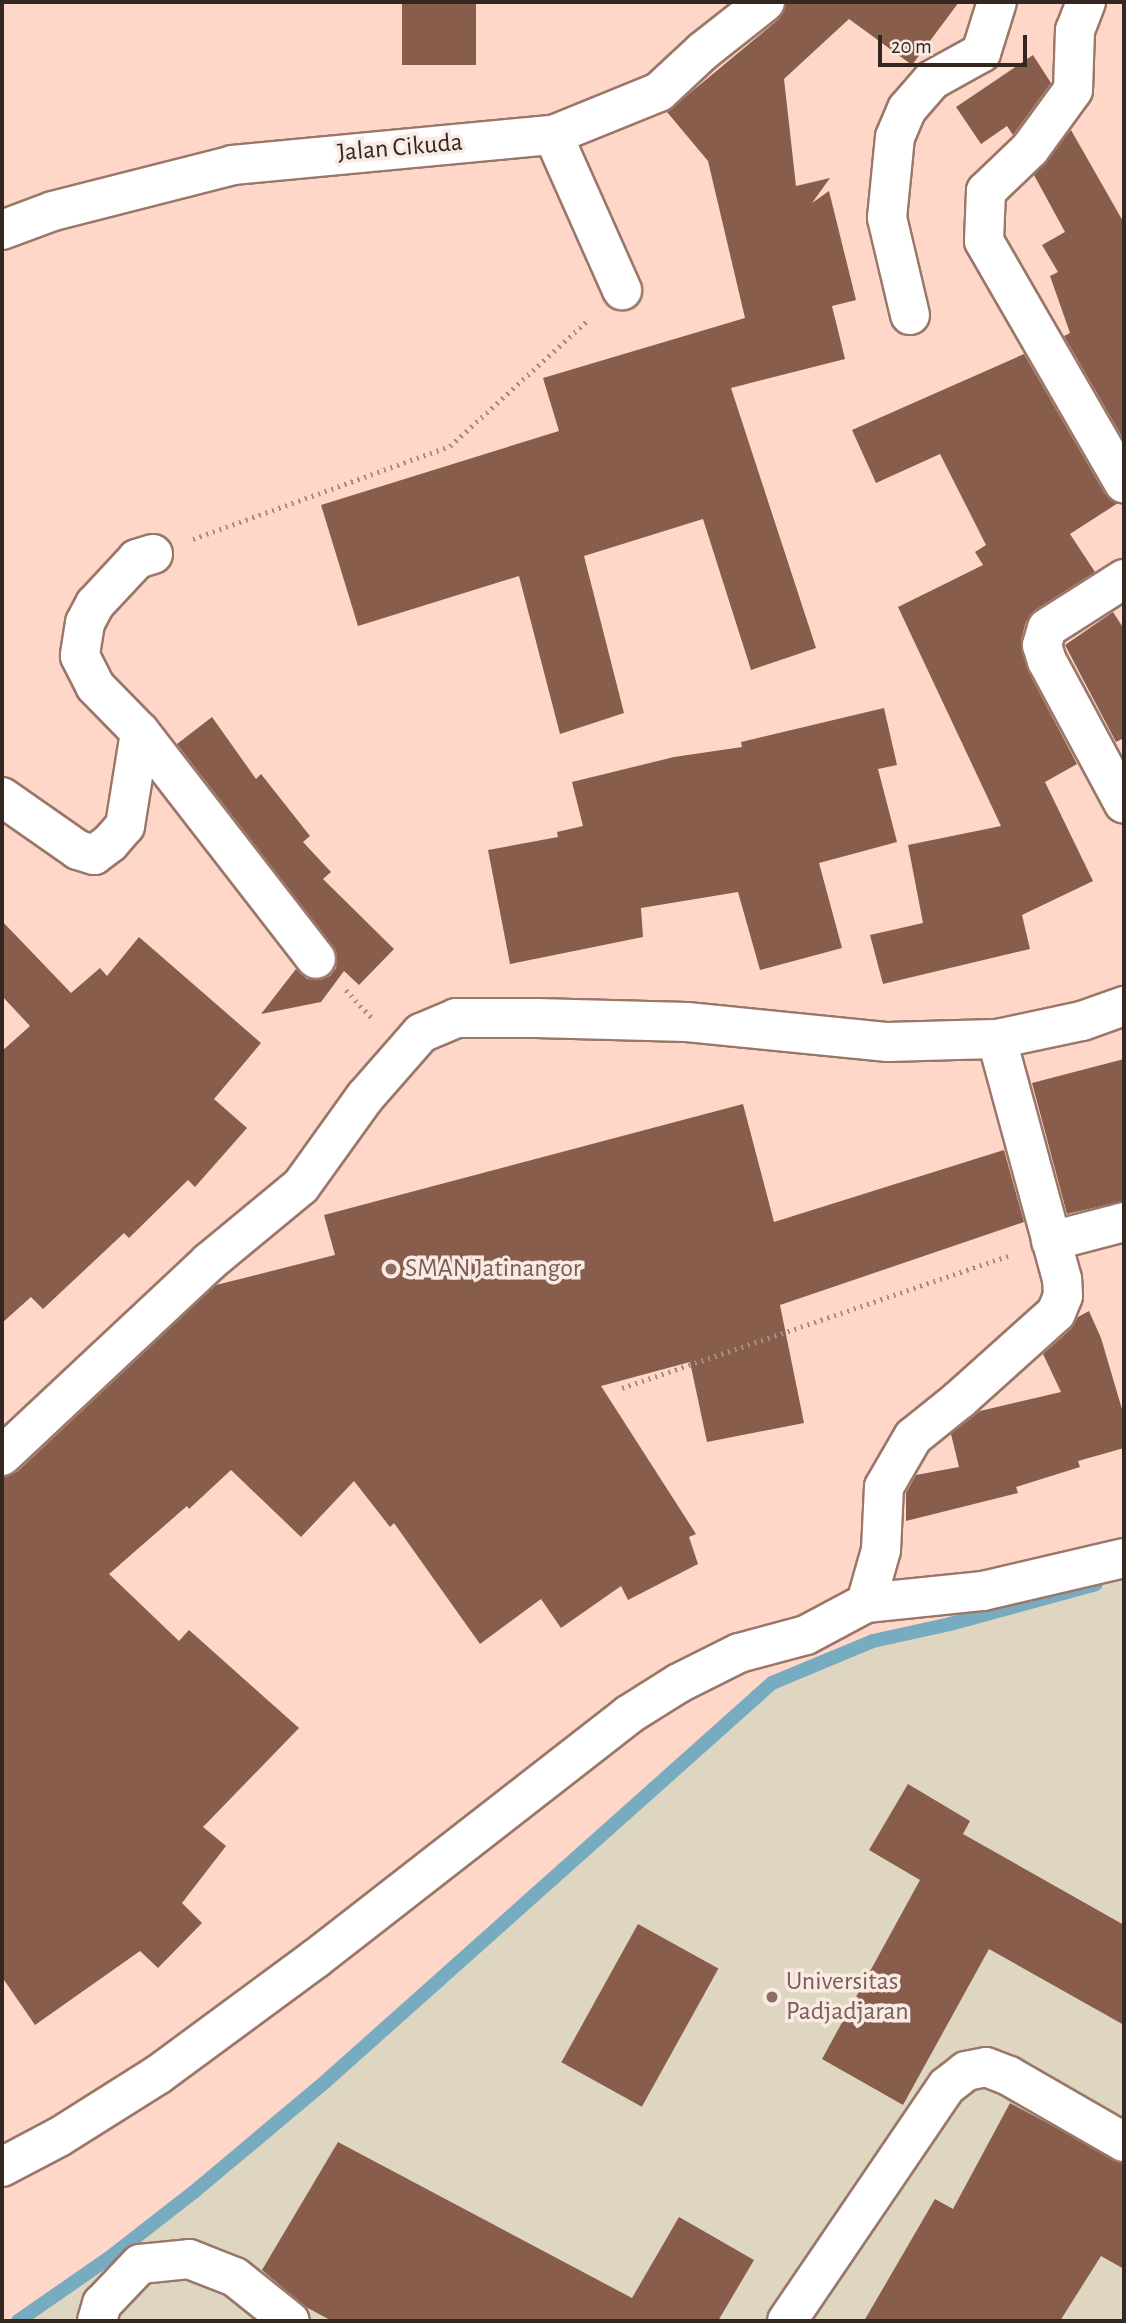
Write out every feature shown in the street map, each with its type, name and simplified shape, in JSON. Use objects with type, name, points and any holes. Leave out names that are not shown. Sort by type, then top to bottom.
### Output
[{"type":"street","name":"Jalan Cikuda","points":[[2,230],[53,211],[233,165],[554,135],[659,92],[703,51],[765,2]]},
{"type":"street","points":[[910,315],[887,218],[895,137],[907,109],[932,80],[981,53],[997,2]]},
{"type":"street","points":[[1086,2],[1075,30],[1073,90],[1030,149],[986,191],[984,240],[1124,483]]},
{"type":"street","points":[[554,135],[622,290]]},
{"type":"street","points":[[153,554],[137,559],[95,604],[85,623],[80,656],[95,686],[140,732],[316,959]]},
{"type":"street","points":[[1124,579],[1047,628],[1042,645],[1047,661],[1124,804]]},
{"type":"street","points":[[2,797],[78,850],[94,855],[110,844],[125,826],[140,732]]},
{"type":"street","points":[[2,1457],[209,1262],[300,1186],[365,1097],[421,1032],[456,1018],[687,1022],[888,1042],[997,1039],[1082,1021],[1124,1006]]},
{"type":"street","points":[[866,1603],[881,1550],[884,1487],[913,1437],[1056,1313],[1063,1296],[997,1039]]},
{"type":"street","points":[[1051,1241],[1124,1222]]},
{"type":"street","points":[[2,2167],[48,2143],[159,2074],[315,1959],[628,1715],[679,1683],[739,1653],[806,1635],[866,1603],[983,1591],[1124,1558]]},
{"type":"street","points":[[787,2321],[947,2086],[966,2071],[986,2067],[1009,2076],[1124,2142]]},
{"type":"street","points":[[97,2321],[102,2304],[140,2264],[189,2259],[235,2277],[290,2321]]},
{"type":"path","points":[[153,554],[450,446],[622,290]]},
{"type":"path","points":[[316,959],[404,1052]]},
{"type":"path","points":[[621,1388],[1051,1241]]},
{"type":"shaded area","name":"Universitas Padjadjaran","points":[[1124,1577],[1124,2321],[18,2321],[109,2258],[195,2191],[326,2081],[772,1683],[873,1641],[950,1624]]},
{"type":"building","points":[[402,2],[476,2],[476,65],[402,65]]},
{"type":"building","points":[[786,2],[959,2],[912,65],[849,19],[784,79],[796,186],[830,178],[812,203],[829,191],[856,300],[832,306],[845,359],[731,388],[816,648],[751,670],[703,519],[584,556],[624,713],[560,734],[519,576],[358,626],[321,505],[559,431],[543,378],[745,318],[708,161],[667,112],[779,19]]},
{"type":"building","points":[[1033,55],[1051,83],[1013,135],[1007,126],[981,144],[956,107]]},
{"type":"building","points":[[1071,130],[1124,223],[1124,440],[1064,336],[1070,333],[1050,276],[1058,272],[1042,245],[1065,232],[1034,175]]},
{"type":"building","points":[[1024,354],[1105,494],[1118,503],[1070,534],[1095,572],[1035,610],[1026,622],[1021,640],[1028,671],[1077,764],[1045,782],[1093,881],[1022,915],[1030,949],[883,984],[870,935],[923,923],[908,845],[1001,826],[898,607],[983,565],[975,552],[986,545],[940,454],[876,483],[852,430]]},
{"type":"building","points":[[1113,612],[1124,629],[1124,738],[1116,742],[1065,645]]},
{"type":"building","points":[[884,708],[897,765],[878,769],[897,842],[819,863],[842,948],[760,970],[738,892],[641,908],[643,937],[510,964],[488,850],[558,837],[557,832],[583,826],[572,782],[674,757],[742,747],[741,742]]},
{"type":"building","points":[[212,717],[256,779],[261,774],[310,836],[303,842],[331,872],[323,879],[394,949],[359,985],[344,971],[321,1002],[261,1014],[296,969],[307,979],[320,980],[330,976],[336,968],[337,955],[333,946],[177,744]]},
{"type":"building","points":[[2,921],[71,993],[100,968],[107,976],[139,937],[261,1043],[214,1099],[247,1128],[195,1187],[188,1180],[129,1238],[124,1233],[43,1309],[31,1297],[2,1323],[2,1051],[30,1026],[2,996]]},
{"type":"building","points":[[1124,1059],[1124,1201],[1067,1214],[1032,1083]]},
{"type":"building","points":[[743,1104],[774,1222],[1004,1150],[1024,1222],[780,1305],[804,1423],[707,1442],[690,1362],[601,1386],[696,1534],[689,1537],[698,1564],[628,1600],[621,1586],[561,1628],[541,1599],[480,1644],[394,1523],[390,1527],[354,1481],[301,1537],[231,1470],[189,1509],[187,1506],[109,1574],[179,1641],[189,1630],[299,1728],[203,1827],[226,1846],[182,1903],[202,1923],[158,1968],[140,1951],[35,2025],[2,1977],[2,1477],[17,1472],[216,1285],[335,1255],[324,1215]]},
{"type":"building","points":[[1089,1311],[1101,1338],[1124,1416],[1124,1448],[1078,1461],[1080,1467],[1016,1487],[1018,1493],[906,1521],[906,1493],[916,1475],[959,1467],[951,1434],[980,1411],[1061,1392],[1043,1354],[1071,1329],[1078,1317]]},
{"type":"building","points":[[908,1784],[970,1821],[963,1834],[1124,1925],[1124,2025],[989,1949],[903,2105],[822,2059],[920,1880],[869,1850]]},
{"type":"building","points":[[638,1924],[718,1969],[642,2107],[561,2062]]},
{"type":"building","points":[[1010,2103],[1124,2164],[1124,2269],[1101,2256],[1060,2321],[864,2321],[935,2199],[953,2209]]},
{"type":"building","points":[[338,2142],[632,2298],[679,2217],[754,2260],[718,2321],[332,2321],[306,2307],[262,2270]]},
{"type":"waterway","points":[[18,2321],[109,2258],[195,2191],[326,2081],[772,1683],[873,1641],[950,1624],[1096,1584]]},
{"type":"place","name":"SMAN Jatinangor","points":[[391,1269]]},
{"type":"place","name":"Universitas Padjadjaran","points":[[772,1997]]}]
